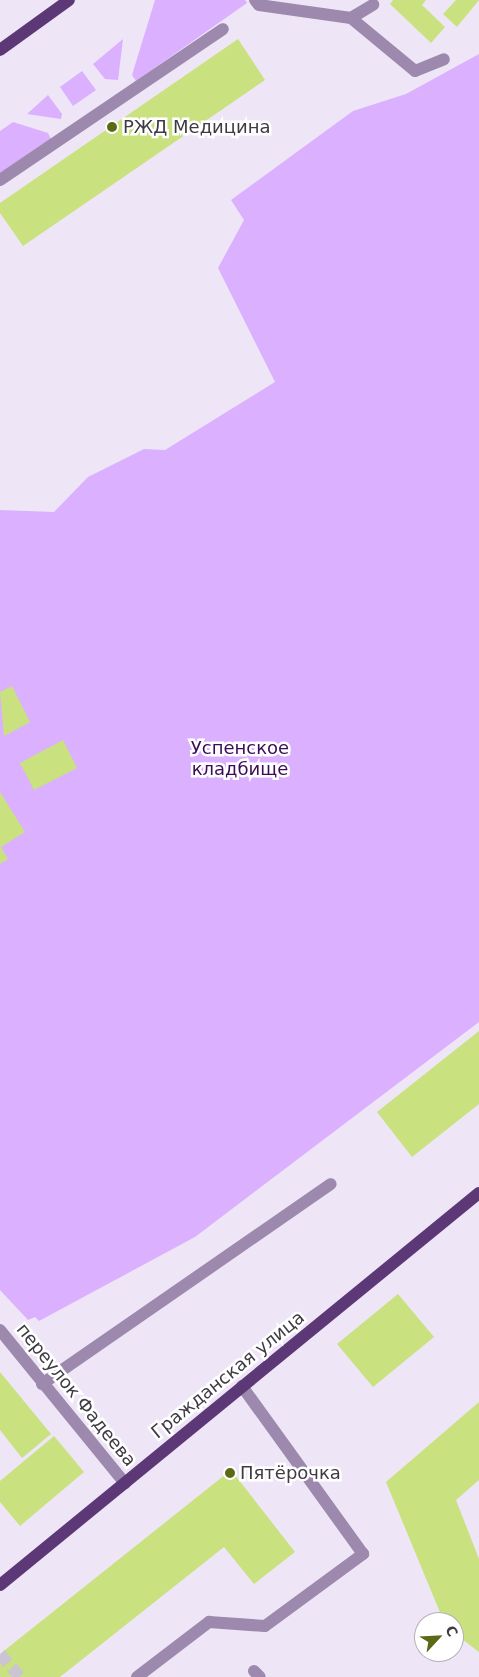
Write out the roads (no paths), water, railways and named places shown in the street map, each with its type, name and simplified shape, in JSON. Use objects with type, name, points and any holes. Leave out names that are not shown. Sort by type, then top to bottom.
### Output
[{"type":"main road","points":[[0,50],[69,0]]},
{"type":"main road","name":"Гражданская улица","points":[[0,1585],[479,1193]]},
{"type":"street","points":[[255,0],[259,5],[351,18],[415,71],[444,59]]},
{"type":"street","points":[[351,18],[373,5]]},
{"type":"street","points":[[0,180],[224,29]]},
{"type":"street","points":[[42,1384],[331,1184]]},
{"type":"street","name":"переулок Фадеева","points":[[0,1330],[42,1384],[125,1483]]},
{"type":"street","points":[[137,1677],[209,1622],[264,1626],[363,1554],[242,1386]]},
{"type":"tunnel","points":[[0,1654],[20,1677]]},
{"type":"place","name":"РЖД Медицина","points":[[112,127]]},
{"type":"place","name":"Пятёрочка","points":[[230,1473]]},
{"type":"park label","name":"Успенское кладбище","points":[[240,760]]}]
